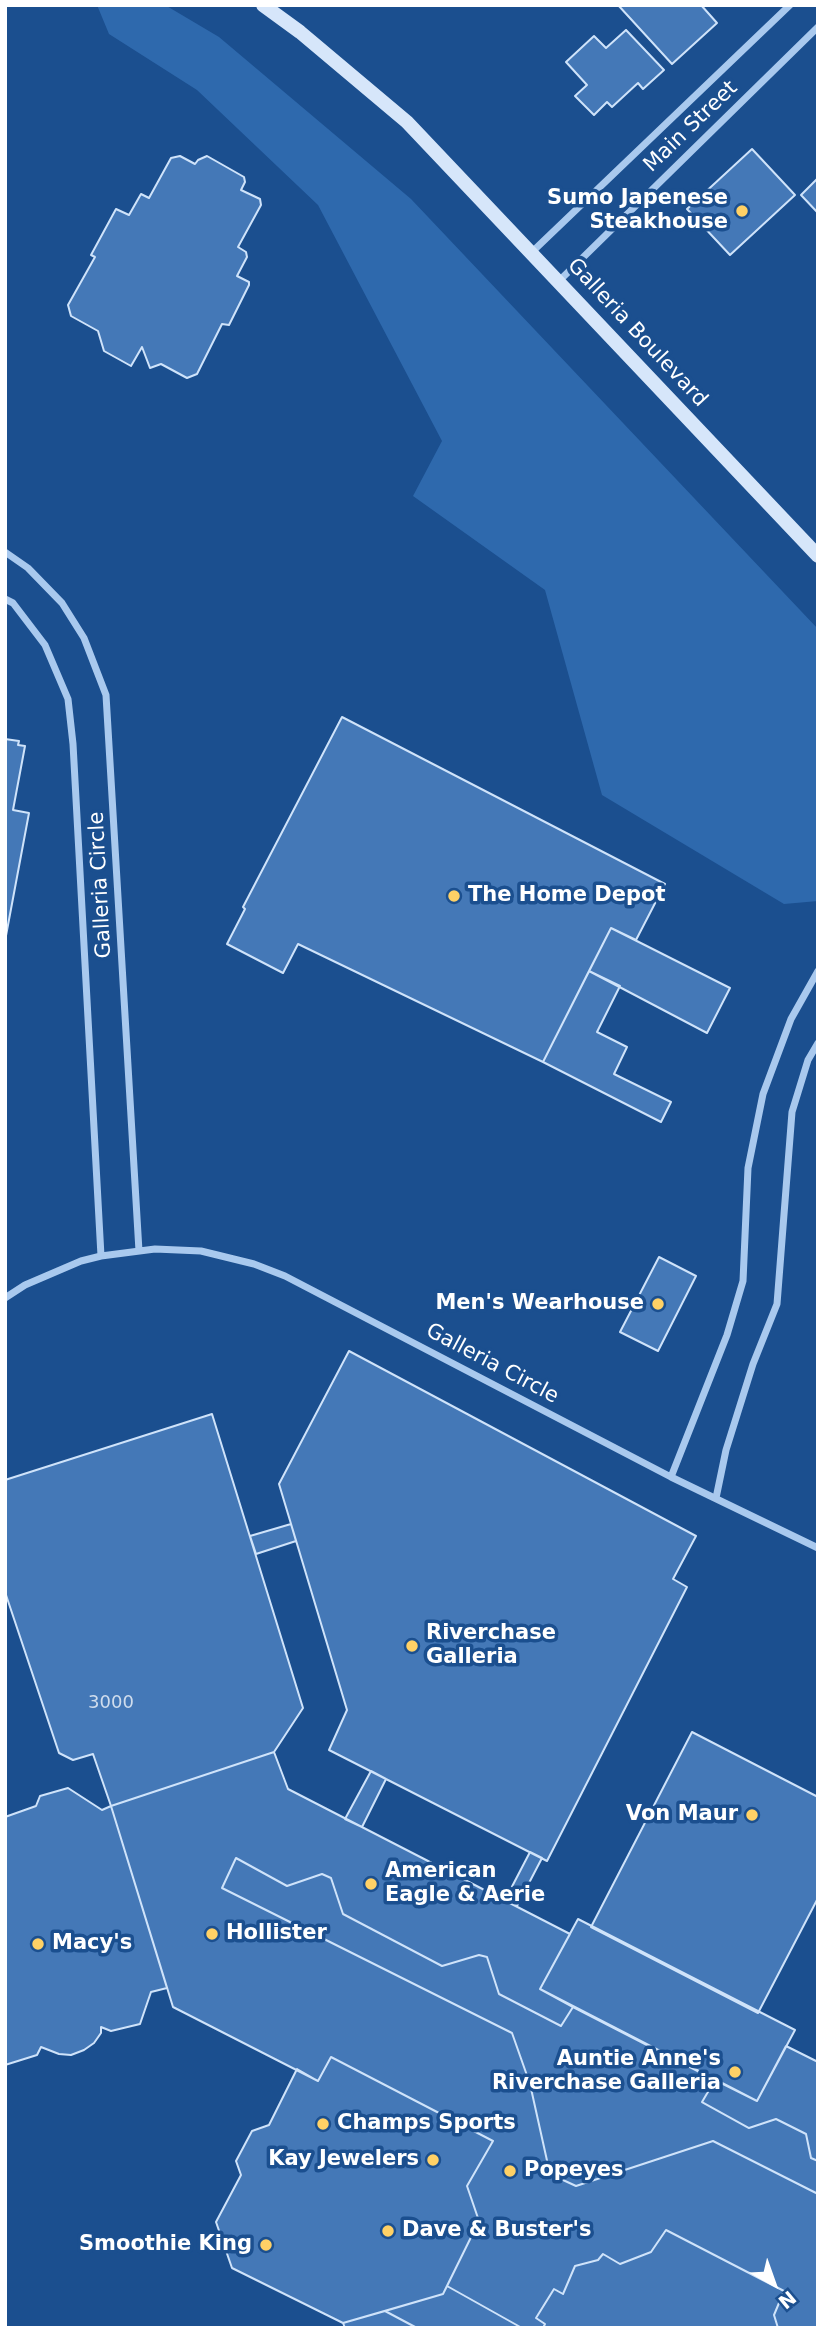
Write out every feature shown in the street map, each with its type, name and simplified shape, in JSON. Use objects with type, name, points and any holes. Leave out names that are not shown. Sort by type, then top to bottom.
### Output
[{"type":"main road","name":"Galleria Boulevard","points":[[263,5],[300,32],[407,122],[818,556]]},
{"type":"street","name":"Main Street","points":[[532,252],[790,5]]},
{"type":"street","name":"Main Street","points":[[559,281],[818,27]]},
{"type":"street","name":"Galleria Circle","points":[[5,552],[28,568],[62,603],[84,638],[106,695],[139,1251]]},
{"type":"street","name":"Galleria Circle","points":[[5,599],[13,603],[45,645],[68,699],[73,744],[101,1256]]},
{"type":"street","points":[[671,1477],[727,1335],[743,1281],[748,1167],[763,1094],[791,1019],[818,971]]},
{"type":"street","points":[[716,1498],[726,1450],[753,1364],[777,1304],[792,1112],[808,1060],[818,1043]]},
{"type":"street","name":"Galleria Circle","points":[[5,1298],[25,1285],[81,1261],[101,1256],[155,1249],[201,1251],[254,1264],[285,1276],[671,1477],[818,1548]]},
{"type":"shaded area","points":[[97,5],[165,5],[219,37],[411,199],[818,629],[818,901],[784,904],[602,795],[545,590],[413,496],[442,441],[318,205],[197,90],[109,34]]},
{"type":"building","points":[[618,5],[701,5],[717,23],[672,64]]},
{"type":"building","points":[[626,30],[664,70],[643,89],[638,83],[612,107],[607,102],[594,115],[575,96],[587,85],[566,62],[594,36],[606,48]]},
{"type":"building","points":[[752,149],[795,195],[730,255],[687,209]]},
{"type":"building","points":[[180,156],[195,164],[207,156],[244,177],[241,190],[260,199],[261,205],[238,247],[246,252],[247,257],[237,276],[249,282],[249,285],[229,325],[222,324],[197,374],[187,378],[161,364],[150,368],[142,347],[131,366],[104,351],[98,331],[71,316],[68,305],[95,257],[91,255],[116,209],[129,215],[141,194],[149,198],[171,158]]},
{"type":"building","points":[[818,178],[818,213],[801,195]]},
{"type":"building","name":"The Home Depot","points":[[342,717],[665,884],[636,940],[611,928],[543,1062],[298,944],[283,973],[227,944],[245,909],[243,907]]},
{"type":"building","points":[[5,739],[19,741],[18,745],[25,746],[13,810],[29,813],[5,941]]},
{"type":"building","points":[[611,928],[730,988],[707,1033],[589,971]]},
{"type":"building","points":[[589,971],[620,986],[597,1032],[627,1047],[614,1074],[671,1102],[661,1122],[543,1062]]},
{"type":"building","name":"Men's Wearhouse","points":[[659,1257],[696,1276],[658,1351],[620,1332]]},
{"type":"building","points":[[349,1351],[696,1536],[673,1579],[687,1587],[547,1861],[329,1750],[347,1710],[279,1484]]},
{"type":"building","points":[[212,1414],[303,1708],[274,1752],[111,1806],[93,1754],[73,1760],[59,1753],[5,1592],[5,1480]]},
{"type":"building","points":[[291,1524],[296,1541],[256,1554],[250,1536]]},
{"type":"building","points":[[692,1732],[818,1797],[818,1898],[758,2013],[591,1927]]},
{"type":"building","points":[[274,1752],[288,1789],[570,1934],[540,1989],[573,2007],[561,2026],[499,1994],[487,1957],[479,1955],[442,1966],[343,1914],[331,1878],[322,1874],[287,1886],[236,1858],[222,1888],[512,2033],[530,2084],[550,2174],[576,2186],[713,2141],[818,2194],[818,2328],[778,2328],[774,2315],[784,2291],[666,2230],[651,2252],[620,2264],[603,2254],[598,2260],[575,2266],[563,2294],[554,2289],[536,2318],[545,2324],[543,2328],[522,2328],[447,2286],[479,2221],[467,2186],[493,2141],[331,2057],[318,2081],[173,2007],[111,1806]]},
{"type":"building","points":[[371,1771],[386,1779],[362,1827],[345,1819]]},
{"type":"building","points":[[68,1788],[102,1810],[111,1806],[167,1988],[151,1992],[140,2024],[111,2031],[101,2027],[101,2033],[94,2043],[71,2055],[59,2054],[41,2047],[37,2055],[5,2065],[5,1817],[36,1806],[40,1796]]},
{"type":"building","points":[[530,1852],[542,1858],[517,1906],[505,1900]]},
{"type":"building","points":[[236,1858],[287,1886],[322,1874],[331,1878],[343,1914],[442,1966],[479,1955],[487,1957],[499,1994],[561,2026],[573,2007],[715,2080],[702,2102],[749,2128],[776,2119],[806,2134],[811,2158],[818,2161],[818,2194],[713,2141],[576,2186],[550,2174],[530,2084],[512,2033],[222,1888]]},
{"type":"building","points":[[578,1919],[795,2030],[757,2101],[540,1989]]},
{"type":"building","points":[[786,2046],[818,2062],[818,2161],[811,2158],[806,2134],[776,2119],[749,2128],[702,2102],[715,2080],[757,2101]]},
{"type":"building","points":[[331,2057],[493,2141],[467,2186],[479,2221],[443,2294],[343,2323],[232,2268],[216,2222],[241,2175],[236,2161],[252,2131],[269,2125],[297,2069],[318,2081]]},
{"type":"building","points":[[666,2230],[784,2291],[774,2315],[778,2328],[543,2328],[545,2324],[536,2318],[554,2289],[563,2294],[575,2266],[598,2260],[603,2254],[620,2264],[651,2252]]},
{"type":"building","points":[[447,2286],[522,2328],[417,2328],[385,2311],[443,2294]]},
{"type":"building","points":[[385,2311],[417,2328],[345,2328],[343,2323]]},
{"type":"place","name":"Sumo Japenese Steakhouse","points":[[742,211]]},
{"type":"place","name":"The Home Depot","points":[[454,896]]},
{"type":"place","name":"Men's Wearhouse","points":[[658,1304]]},
{"type":"place","name":"Riverchase Galleria","points":[[412,1646]]},
{"type":"place","name":"Von Maur","points":[[752,1815]]},
{"type":"place","name":"American Eagle & Aerie","points":[[371,1884]]},
{"type":"place","name":"Hollister","points":[[212,1934]]},
{"type":"place","name":"Macy's","points":[[38,1944]]},
{"type":"place","name":"Auntie Anne's Riverchase Galleria","points":[[735,2072]]},
{"type":"place","name":"Champs Sports","points":[[323,2124]]},
{"type":"place","name":"Kay Jewelers","points":[[433,2160]]},
{"type":"place","name":"Popeyes","points":[[510,2171]]},
{"type":"place","name":"Dave & Buster's","points":[[388,2231]]},
{"type":"place","name":"Smoothie King","points":[[266,2245]]}]
